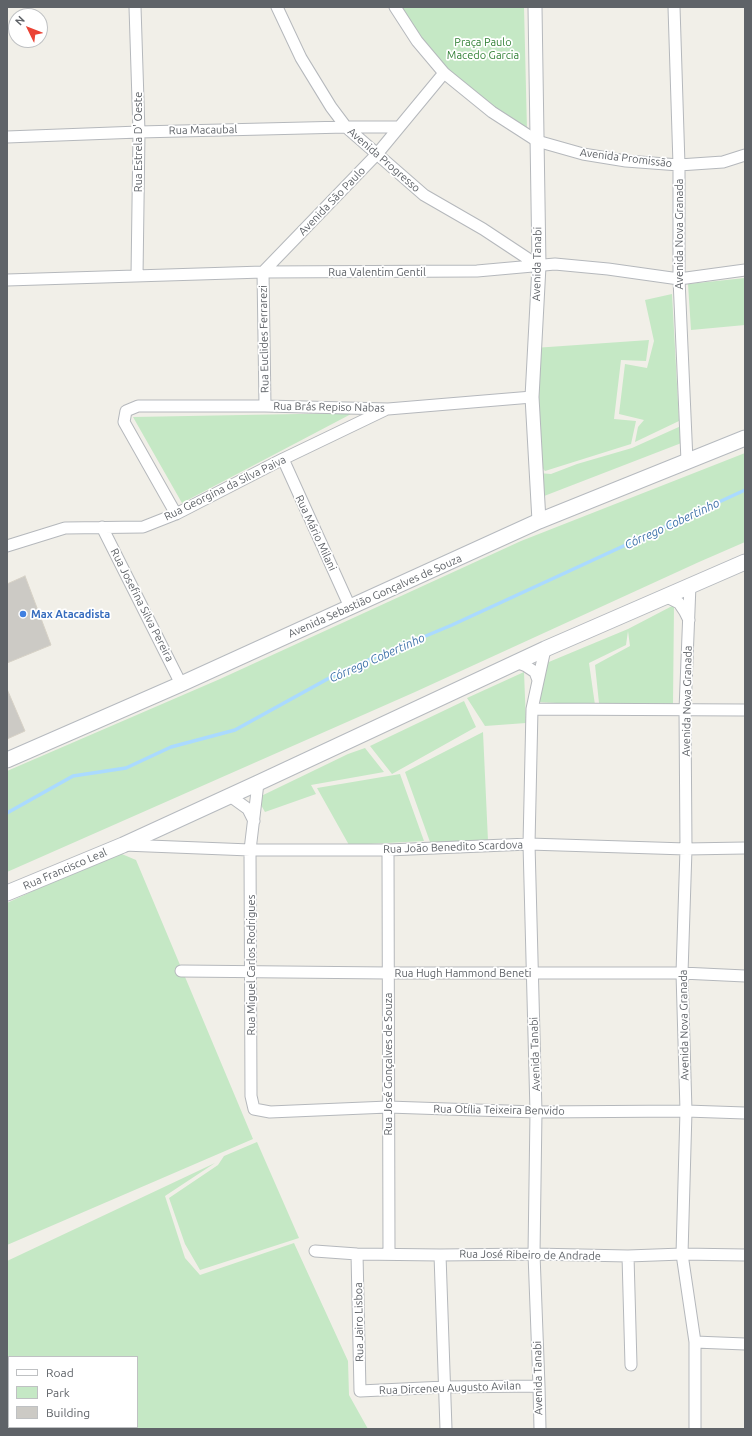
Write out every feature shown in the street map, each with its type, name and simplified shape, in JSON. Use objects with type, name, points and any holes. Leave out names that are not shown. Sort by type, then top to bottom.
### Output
[{"type":"main road","name":"Avenida Sebastião Gonçalves de Souza","points":[[7,760],[181,684],[539,521],[745,438]]},
{"type":"main road","points":[[123,845],[545,648],[745,562]]},
{"type":"main road","name":"Rua Francisco Leal","points":[[7,893],[123,845]]},
{"type":"street","name":"Rua Estrela D' Oeste","points":[[135,7],[139,132],[137,276]]},
{"type":"street","name":"Avenida Progresso","points":[[277,7],[301,58],[346,127],[424,195],[483,229],[539,266]]},
{"type":"street","name":"Avenida Promissão","points":[[395,7],[417,41],[444,73],[492,112],[537,141],[582,154],[679,165],[723,162],[745,155]]},
{"type":"street","name":"Avenida Tanabi","points":[[535,7],[539,266],[532,397],[539,521]]},
{"type":"street","name":"Avenida Nova Granada","points":[[674,7],[679,165],[679,279],[687,461]]},
{"type":"street","name":"Avenida São Paulo","points":[[263,272],[377,154],[444,73]]},
{"type":"street","name":"Rua Macaubal","points":[[7,137],[346,127],[398,128]]},
{"type":"street","name":"Rua Valentim Gentil","points":[[7,280],[263,272],[477,271],[554,264],[608,269],[679,279],[745,270]]},
{"type":"street","name":"Rua Euclides Ferrarezi","points":[[263,272],[265,406]]},
{"type":"street","name":"Rua Brás Repiso Nabas","points":[[176,514],[124,422],[126,411],[138,406],[265,406],[388,409],[532,397]]},
{"type":"street","name":"Rua Georgina da Silva Paiva","points":[[7,546],[65,528],[143,527],[176,514],[283,459],[388,409]]},
{"type":"street","name":"Rua Mário Milani","points":[[283,459],[350,607]]},
{"type":"street","name":"Rua Josefina Silva Pereira","points":[[102,527],[181,684]]},
{"type":"street","name":"Avenida Nova Granada","points":[[690,585],[685,710],[686,849],[682,973],[686,1111],[682,1254],[695,1342],[695,1429]]},
{"type":"street","points":[[665,596],[678,604],[685,612],[689,621]]},
{"type":"street","name":"Avenida Tanabi","points":[[540,1429],[534,1254],[536,1112],[529,844],[532,709],[545,648]]},
{"type":"street","points":[[516,662],[535,672],[538,680]]},
{"type":"street","points":[[532,709],[745,710]]},
{"type":"street","name":"Rua Miguel Carlos Rodrigues","points":[[254,1109],[251,1096],[250,850],[258,783]]},
{"type":"street","points":[[230,796],[248,809],[254,821]]},
{"type":"street","points":[[154,831],[162,847]]},
{"type":"street","name":"Rua João Benedito Scardova","points":[[123,845],[250,850],[388,850],[529,844],[686,849],[745,848]]},
{"type":"street","name":"Rua José Gonçalves de Souza","points":[[388,850],[389,1254]]},
{"type":"street","name":"Rua Hugh Hammond Beneti","points":[[181,971],[682,973],[745,976]]},
{"type":"street","name":"Rua Otília Teixeira Benvido","points":[[254,1109],[270,1112],[388,1107],[536,1112],[745,1112]]},
{"type":"street","name":"Rua José Ribeiro de Andrade","points":[[315,1251],[357,1254],[440,1255],[534,1254],[628,1256],[682,1254],[745,1256]]},
{"type":"street","name":"Rua Jairo Lisboa","points":[[357,1254],[360,1391]]},
{"type":"street","points":[[440,1255],[446,1429]]},
{"type":"street","points":[[628,1256],[631,1365]]},
{"type":"street","points":[[695,1342],[745,1344]]},
{"type":"street","name":"Rua Dirceneu Augusto Avilan","points":[[360,1391],[445,1387],[539,1386]]},
{"type":"green space","name":"Praça Paulo Macedo Garcia","points":[[399,7],[524,7],[527,130],[494,109],[445,71]]},
{"type":"green space","points":[[745,278],[745,325],[691,330],[688,284]]},
{"type":"green space","points":[[672,294],[679,421],[635,442],[638,427],[644,420],[619,414],[625,364],[647,368],[654,341],[645,300]]},
{"type":"green space","points":[[649,340],[646,361],[621,360],[614,419],[636,421],[631,444],[545,471],[541,466],[534,348]]},
{"type":"green space","points":[[353,413],[182,503],[133,417]]},
{"type":"green space","points":[[681,426],[684,442],[539,498],[538,473],[551,474],[577,464],[632,448]]},
{"type":"green space","points":[[745,453],[745,542],[415,692],[7,872],[7,771],[220,679],[521,541]]},
{"type":"green space","points":[[674,605],[673,704],[599,703],[595,665],[630,646],[628,631],[626,645],[589,663],[595,705],[537,702],[544,664],[628,629]]},
{"type":"green space","points":[[524,672],[526,723],[485,726],[467,698]]},
{"type":"green space","points":[[464,701],[476,727],[392,774],[370,746]]},
{"type":"green space","points":[[483,732],[488,841],[430,842],[405,772]]},
{"type":"green space","points":[[365,748],[384,772],[311,785],[316,794],[265,812],[257,798],[348,754]]},
{"type":"green space","points":[[400,774],[424,841],[349,845],[317,788]]},
{"type":"green space","points":[[117,852],[136,860],[253,1139],[7,1245],[7,903]]},
{"type":"green space","points":[[257,1142],[299,1238],[200,1270],[185,1244],[169,1198],[218,1165],[224,1156]]},
{"type":"green space","points":[[215,1163],[165,1196],[185,1258],[200,1275],[294,1243],[348,1361],[349,1395],[368,1429],[7,1429],[7,1261]]},
{"type":"building","name":"Max Atacadista","points":[[25,576],[51,645],[7,663],[7,584]]},
{"type":"building","points":[[7,689],[25,731],[7,739]]},
{"type":"waterway","name":"Córrego Cobertinho","points":[[7,813],[73,776],[126,768],[171,747],[235,730],[342,671],[452,625],[745,490]]},
{"type":"place","name":"Max Atacadista","points":[[23,614]]}]
